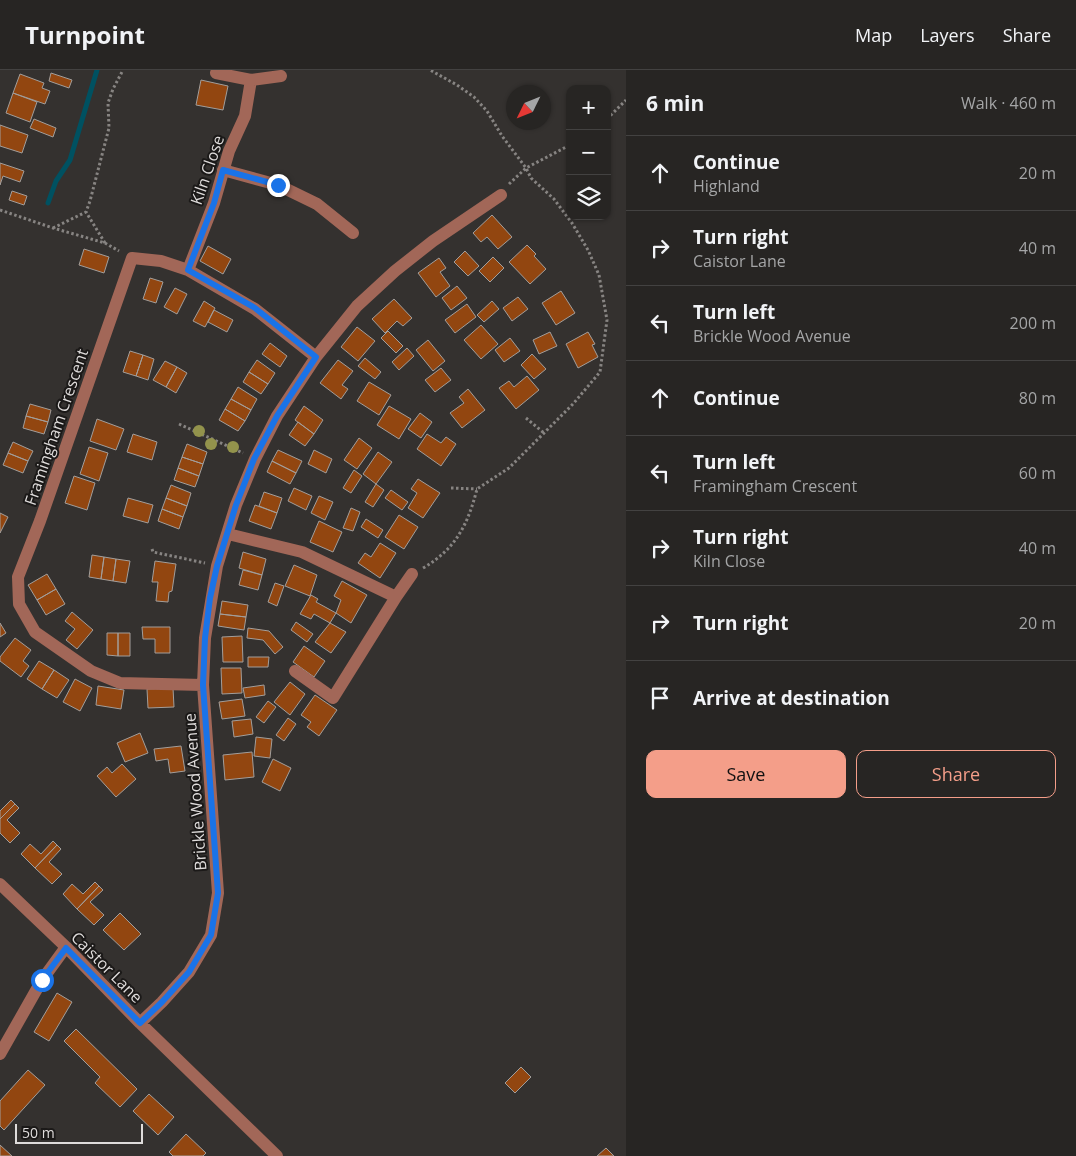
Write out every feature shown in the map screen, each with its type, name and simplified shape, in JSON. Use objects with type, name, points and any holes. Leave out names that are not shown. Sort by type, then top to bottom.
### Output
[{"type":"street","points":[[216,73],[252,80],[281,76]]},
{"type":"street","name":"Kiln Close","points":[[188,270],[214,203],[229,151],[245,116],[252,80]]},
{"type":"street","points":[[223,170],[278,185],[309,200],[317,204],[353,233]]},
{"type":"street","name":"Brickle Wood Avenue","points":[[140,1023],[189,972],[211,935],[218,893],[203,685],[205,638],[217,566],[236,505],[254,459],[277,416],[316,357],[357,306],[395,271],[501,195]]},
{"type":"street","points":[[132,258],[161,261],[188,270],[255,308],[316,357]]},
{"type":"street","name":"Framingham Crescent","points":[[132,258],[40,521],[18,577],[18,604],[35,632],[91,671],[120,683],[203,685]]},
{"type":"street","points":[[228,534],[302,552],[396,597]]},
{"type":"street","points":[[295,671],[333,698],[412,574]]},
{"type":"street","name":"Caistor Lane","points":[[0,884],[277,1156]]},
{"type":"street","points":[[0,1054],[42,980],[66,948]]},
{"type":"path","points":[[53,228],[86,212],[109,128],[108,103],[112,89],[123,70]]},
{"type":"path","points":[[430,70],[474,96],[487,111],[531,178],[554,199],[572,223],[588,250],[599,276],[607,320],[600,372],[572,404],[509,468],[477,489],[451,488]]},
{"type":"path","points":[[611,115],[626,100]]},
{"type":"path","points":[[501,195],[526,168],[566,147]]},
{"type":"path","points":[[0,210],[105,243],[132,258]]},
{"type":"path","points":[[86,212],[105,243]]},
{"type":"path","points":[[526,418],[544,433]]},
{"type":"path","points":[[178,424],[254,459]]},
{"type":"path","points":[[412,574],[431,563],[458,539],[469,517],[477,489]]},
{"type":"path","points":[[152,549],[153,552],[217,566]]},
{"type":"building","points":[[51,73],[72,80],[69,88],[49,81]]},
{"type":"building","points":[[20,74],[44,83],[42,88],[50,91],[45,104],[13,93]]},
{"type":"building","points":[[201,80],[228,86],[223,110],[196,105]]},
{"type":"building","points":[[13,93],[37,102],[30,122],[6,113]]},
{"type":"building","points":[[34,119],[56,128],[53,137],[30,128]]},
{"type":"building","points":[[0,125],[28,135],[22,153],[0,146]]},
{"type":"building","points":[[0,163],[24,171],[20,182],[3,176],[0,185]]},
{"type":"building","points":[[12,191],[27,196],[24,205],[9,200]]},
{"type":"building","points":[[492,215],[512,237],[498,249],[487,237],[481,242],[473,233]]},
{"type":"building","points":[[527,245],[546,269],[530,284],[509,262]]},
{"type":"building","points":[[208,246],[231,259],[223,274],[200,261]]},
{"type":"building","points":[[84,249],[109,257],[104,273],[79,265]]},
{"type":"building","points":[[465,251],[479,266],[468,276],[454,262]]},
{"type":"building","points":[[493,257],[504,268],[490,282],[479,271]]},
{"type":"building","points":[[439,258],[446,268],[440,272],[450,286],[436,297],[418,273]]},
{"type":"building","points":[[150,278],[163,282],[156,303],[143,299]]},
{"type":"building","points":[[457,286],[467,298],[451,310],[442,298]]},
{"type":"building","points":[[175,288],[187,294],[177,314],[164,307]]},
{"type":"building","points":[[561,291],[575,313],[556,325],[542,303]]},
{"type":"building","points":[[518,297],[528,309],[512,321],[503,308]]},
{"type":"building","points":[[394,299],[412,318],[403,326],[397,321],[385,333],[372,319]]},
{"type":"building","points":[[204,301],[215,308],[205,327],[193,321]]},
{"type":"building","points":[[492,301],[499,309],[484,322],[477,315]]},
{"type":"building","points":[[467,304],[476,317],[455,333],[445,320]]},
{"type":"building","points":[[214,310],[233,320],[227,332],[208,322]]},
{"type":"building","points":[[481,325],[498,344],[481,359],[464,340]]},
{"type":"building","points":[[357,327],[375,341],[358,361],[341,347]]},
{"type":"building","points":[[388,331],[403,346],[396,353],[381,338]]},
{"type":"building","points":[[550,332],[557,346],[539,354],[533,340]]},
{"type":"building","points":[[588,332],[595,344],[592,345],[598,357],[578,368],[566,344]]},
{"type":"building","points":[[510,338],[520,351],[504,362],[495,350]]},
{"type":"building","points":[[428,340],[445,361],[433,371],[416,350]]},
{"type":"building","points":[[270,343],[287,356],[280,367],[262,354]]},
{"type":"building","points":[[407,348],[414,356],[399,370],[392,362]]},
{"type":"building","points":[[130,351],[143,355],[136,376],[123,372]]},
{"type":"building","points":[[532,354],[546,369],[534,379],[521,365]]},
{"type":"building","points":[[143,355],[154,359],[148,380],[136,376]]},
{"type":"building","points":[[365,358],[381,372],[375,379],[358,366]]},
{"type":"building","points":[[257,360],[275,373],[268,384],[249,372]]},
{"type":"building","points":[[338,360],[353,371],[342,385],[348,389],[341,399],[320,383]]},
{"type":"building","points":[[165,361],[177,367],[166,387],[153,380]]},
{"type":"building","points":[[177,367],[187,373],[176,393],[166,387]]},
{"type":"building","points":[[441,368],[451,380],[435,392],[425,380]]},
{"type":"building","points":[[249,372],[268,384],[261,394],[243,382]]},
{"type":"building","points":[[527,376],[539,390],[516,409],[499,388],[509,381],[514,387]]},
{"type":"building","points":[[369,382],[391,395],[379,415],[357,401]]},
{"type":"building","points":[[238,387],[257,399],[251,410],[231,399]]},
{"type":"building","points":[[468,389],[485,410],[462,428],[450,413],[464,403],[459,397]]},
{"type":"building","points":[[231,399],[251,410],[245,421],[225,409]]},
{"type":"building","points":[[30,404],[51,410],[48,422],[26,416]]},
{"type":"building","points":[[304,406],[323,420],[314,434],[295,420]]},
{"type":"building","points":[[389,406],[411,419],[399,439],[377,425]]},
{"type":"building","points":[[225,409],[245,421],[238,431],[219,420]]},
{"type":"building","points":[[420,413],[432,422],[421,438],[408,429]]},
{"type":"building","points":[[26,416],[48,422],[44,434],[23,428]]},
{"type":"building","points":[[97,419],[124,429],[116,450],[90,441]]},
{"type":"building","points":[[298,422],[314,434],[305,446],[289,435]]},
{"type":"building","points":[[133,434],[157,442],[152,460],[127,452]]},
{"type":"building","points":[[427,434],[441,443],[446,437],[456,444],[441,466],[417,449]]},
{"type":"building","points":[[359,438],[372,448],[357,469],[344,460]]},
{"type":"building","points":[[13,442],[33,451],[28,461],[8,453]]},
{"type":"building","points":[[187,444],[207,452],[203,464],[182,457]]},
{"type":"building","points":[[89,447],[108,453],[99,481],[80,474]]},
{"type":"building","points":[[278,450],[302,461],[296,473],[272,461]]},
{"type":"building","points":[[314,450],[332,459],[326,473],[308,464]]},
{"type":"building","points":[[378,452],[392,462],[376,484],[363,474]]},
{"type":"building","points":[[8,453],[28,461],[23,473],[3,465]]},
{"type":"building","points":[[182,457],[203,464],[199,476],[178,468]]},
{"type":"building","points":[[272,461],[296,473],[290,484],[267,472]]},
{"type":"building","points":[[178,468],[199,476],[195,487],[174,480]]},
{"type":"building","points":[[354,470],[362,476],[351,493],[343,488]]},
{"type":"building","points":[[74,476],[95,483],[87,510],[65,503]]},
{"type":"building","points":[[418,479],[440,493],[423,518],[408,508],[417,493],[411,489]]},
{"type":"building","points":[[376,484],[384,490],[373,507],[365,502]]},
{"type":"building","points":[[171,485],[191,493],[187,506],[166,498]]},
{"type":"building","points":[[294,488],[312,496],[306,510],[288,501]]},
{"type":"building","points":[[391,490],[408,502],[402,510],[385,498]]},
{"type":"building","points":[[264,492],[282,498],[277,513],[259,506]]},
{"type":"building","points":[[319,496],[333,502],[325,520],[311,513]]},
{"type":"building","points":[[128,498],[153,505],[148,523],[123,516]]},
{"type":"building","points":[[166,498],[187,506],[183,517],[162,509]]},
{"type":"building","points":[[255,505],[277,513],[271,529],[249,521]]},
{"type":"building","points":[[351,508],[360,512],[353,531],[343,528]]},
{"type":"building","points":[[162,509],[183,517],[179,529],[158,521]]},
{"type":"building","points":[[0,513],[8,517],[0,533]]},
{"type":"building","points":[[399,515],[418,527],[404,549],[385,537]]},
{"type":"building","points":[[366,519],[383,530],[378,538],[361,527]]},
{"type":"building","points":[[319,521],[342,532],[333,552],[310,542]]},
{"type":"building","points":[[380,543],[396,553],[380,578],[358,563],[365,553],[371,557]]},
{"type":"building","points":[[243,552],[266,559],[262,575],[239,568]]},
{"type":"building","points":[[92,555],[104,557],[101,579],[89,577]]},
{"type":"building","points":[[104,557],[116,559],[113,581],[101,579]]},
{"type":"building","points":[[116,559],[130,561],[126,583],[113,581]]},
{"type":"building","points":[[155,561],[176,564],[172,591],[169,592],[168,602],[156,601],[158,582],[152,582]]},
{"type":"building","points":[[294,565],[317,575],[310,596],[285,586]]},
{"type":"building","points":[[243,570],[262,575],[258,590],[239,585]]},
{"type":"building","points":[[47,574],[56,589],[37,600],[28,585]]},
{"type":"building","points":[[342,581],[367,595],[351,623],[336,613],[341,600],[334,596]]},
{"type":"building","points":[[275,583],[284,586],[277,606],[268,602]]},
{"type":"building","points":[[56,589],[65,604],[46,615],[37,600]]},
{"type":"building","points":[[311,595],[318,599],[316,602],[336,613],[330,623],[314,614],[311,619],[300,614]]},
{"type":"building","points":[[222,601],[248,605],[246,617],[220,614]]},
{"type":"building","points":[[72,612],[93,630],[77,649],[66,640],[75,629],[65,621]]},
{"type":"building","points":[[220,614],[246,617],[244,630],[218,626]]},
{"type":"building","points":[[296,622],[313,634],[307,642],[291,630]]},
{"type":"building","points":[[0,623],[6,633],[0,637]]},
{"type":"building","points":[[330,623],[346,632],[331,653],[315,642]]},
{"type":"building","points":[[142,627],[170,627],[170,653],[155,653],[155,639],[143,639]]},
{"type":"building","points":[[248,628],[269,631],[283,647],[275,654],[263,640],[247,638]]},
{"type":"building","points":[[107,633],[118,633],[118,656],[107,655]]},
{"type":"building","points":[[118,633],[130,633],[130,656],[118,656]]},
{"type":"building","points":[[242,636],[243,662],[223,662],[222,637]]},
{"type":"building","points":[[15,638],[31,650],[23,661],[29,666],[21,677],[0,661],[0,657]]},
{"type":"building","points":[[304,646],[325,661],[314,677],[293,662]]},
{"type":"building","points":[[248,657],[269,657],[268,667],[248,667]]},
{"type":"building","points":[[39,661],[54,670],[42,689],[27,679]]},
{"type":"building","points":[[221,668],[241,668],[242,693],[222,694]]},
{"type":"building","points":[[54,670],[69,680],[57,698],[42,689]]},
{"type":"building","points":[[75,679],[92,688],[80,711],[63,702]]},
{"type":"building","points":[[290,682],[305,694],[290,715],[274,702]]},
{"type":"building","points":[[264,685],[265,695],[245,698],[243,688]]},
{"type":"building","points":[[98,686],[124,690],[121,709],[96,705]]},
{"type":"building","points":[[173,688],[174,707],[148,708],[147,689]]},
{"type":"building","points":[[315,695],[337,710],[319,736],[307,727],[311,722],[301,715]]},
{"type":"building","points":[[242,699],[245,716],[222,719],[219,702]]},
{"type":"building","points":[[268,701],[276,707],[264,723],[256,717]]},
{"type":"building","points":[[288,718],[296,724],[284,741],[276,735]]},
{"type":"building","points":[[251,719],[253,734],[234,737],[232,721]]},
{"type":"building","points":[[140,733],[148,753],[125,762],[117,743]]},
{"type":"building","points":[[256,737],[272,739],[270,758],[254,756]]},
{"type":"building","points":[[181,746],[185,771],[170,773],[168,759],[156,761],[154,749]]},
{"type":"building","points":[[252,752],[254,777],[225,780],[223,755]]},
{"type":"building","points":[[273,759],[291,768],[280,791],[262,782]]},
{"type":"building","points":[[122,764],[136,779],[116,797],[97,776],[107,767],[112,773]]},
{"type":"building","points":[[11,800],[15,804],[0,819],[0,811]]},
{"type":"building","points":[[15,804],[19,808],[7,820],[20,833],[10,843],[0,833],[0,819]]},
{"type":"building","points":[[53,841],[57,845],[35,868],[21,854],[30,844],[41,854]]},
{"type":"building","points":[[57,845],[61,849],[49,862],[62,874],[52,884],[35,868]]},
{"type":"building","points":[[95,882],[99,886],[77,909],[63,894],[72,884],[83,894]]},
{"type":"building","points":[[99,886],[103,890],[90,902],[104,915],[94,925],[77,909]]},
{"type":"building","points":[[120,913],[141,934],[124,950],[103,930]]},
{"type":"building","points":[[57,993],[72,1002],[49,1041],[34,1032]]},
{"type":"building","points":[[76,1029],[137,1089],[120,1107],[95,1083],[100,1077],[64,1041]]},
{"type":"building","points":[[521,1067],[531,1077],[515,1093],[505,1083]]},
{"type":"building","points":[[28,1070],[45,1085],[4,1130],[0,1126],[0,1101]]},
{"type":"building","points":[[149,1094],[174,1117],[158,1135],[133,1111]]},
{"type":"building","points":[[186,1134],[206,1153],[203,1156],[173,1156],[169,1152]]},
{"type":"building","points":[[0,1145],[12,1156],[0,1156]]},
{"type":"building","points":[[606,1148],[614,1156],[597,1156]]},
{"type":"waterway","points":[[48,203],[56,181],[70,160],[97,70]]},
{"type":"route","points":[[42,980],[66,948],[140,1023],[189,972],[211,935],[218,893],[203,685],[205,638],[210,598],[217,566],[236,505],[254,459],[277,416],[316,357],[255,308],[188,270],[214,203],[223,170],[278,185]]}]
